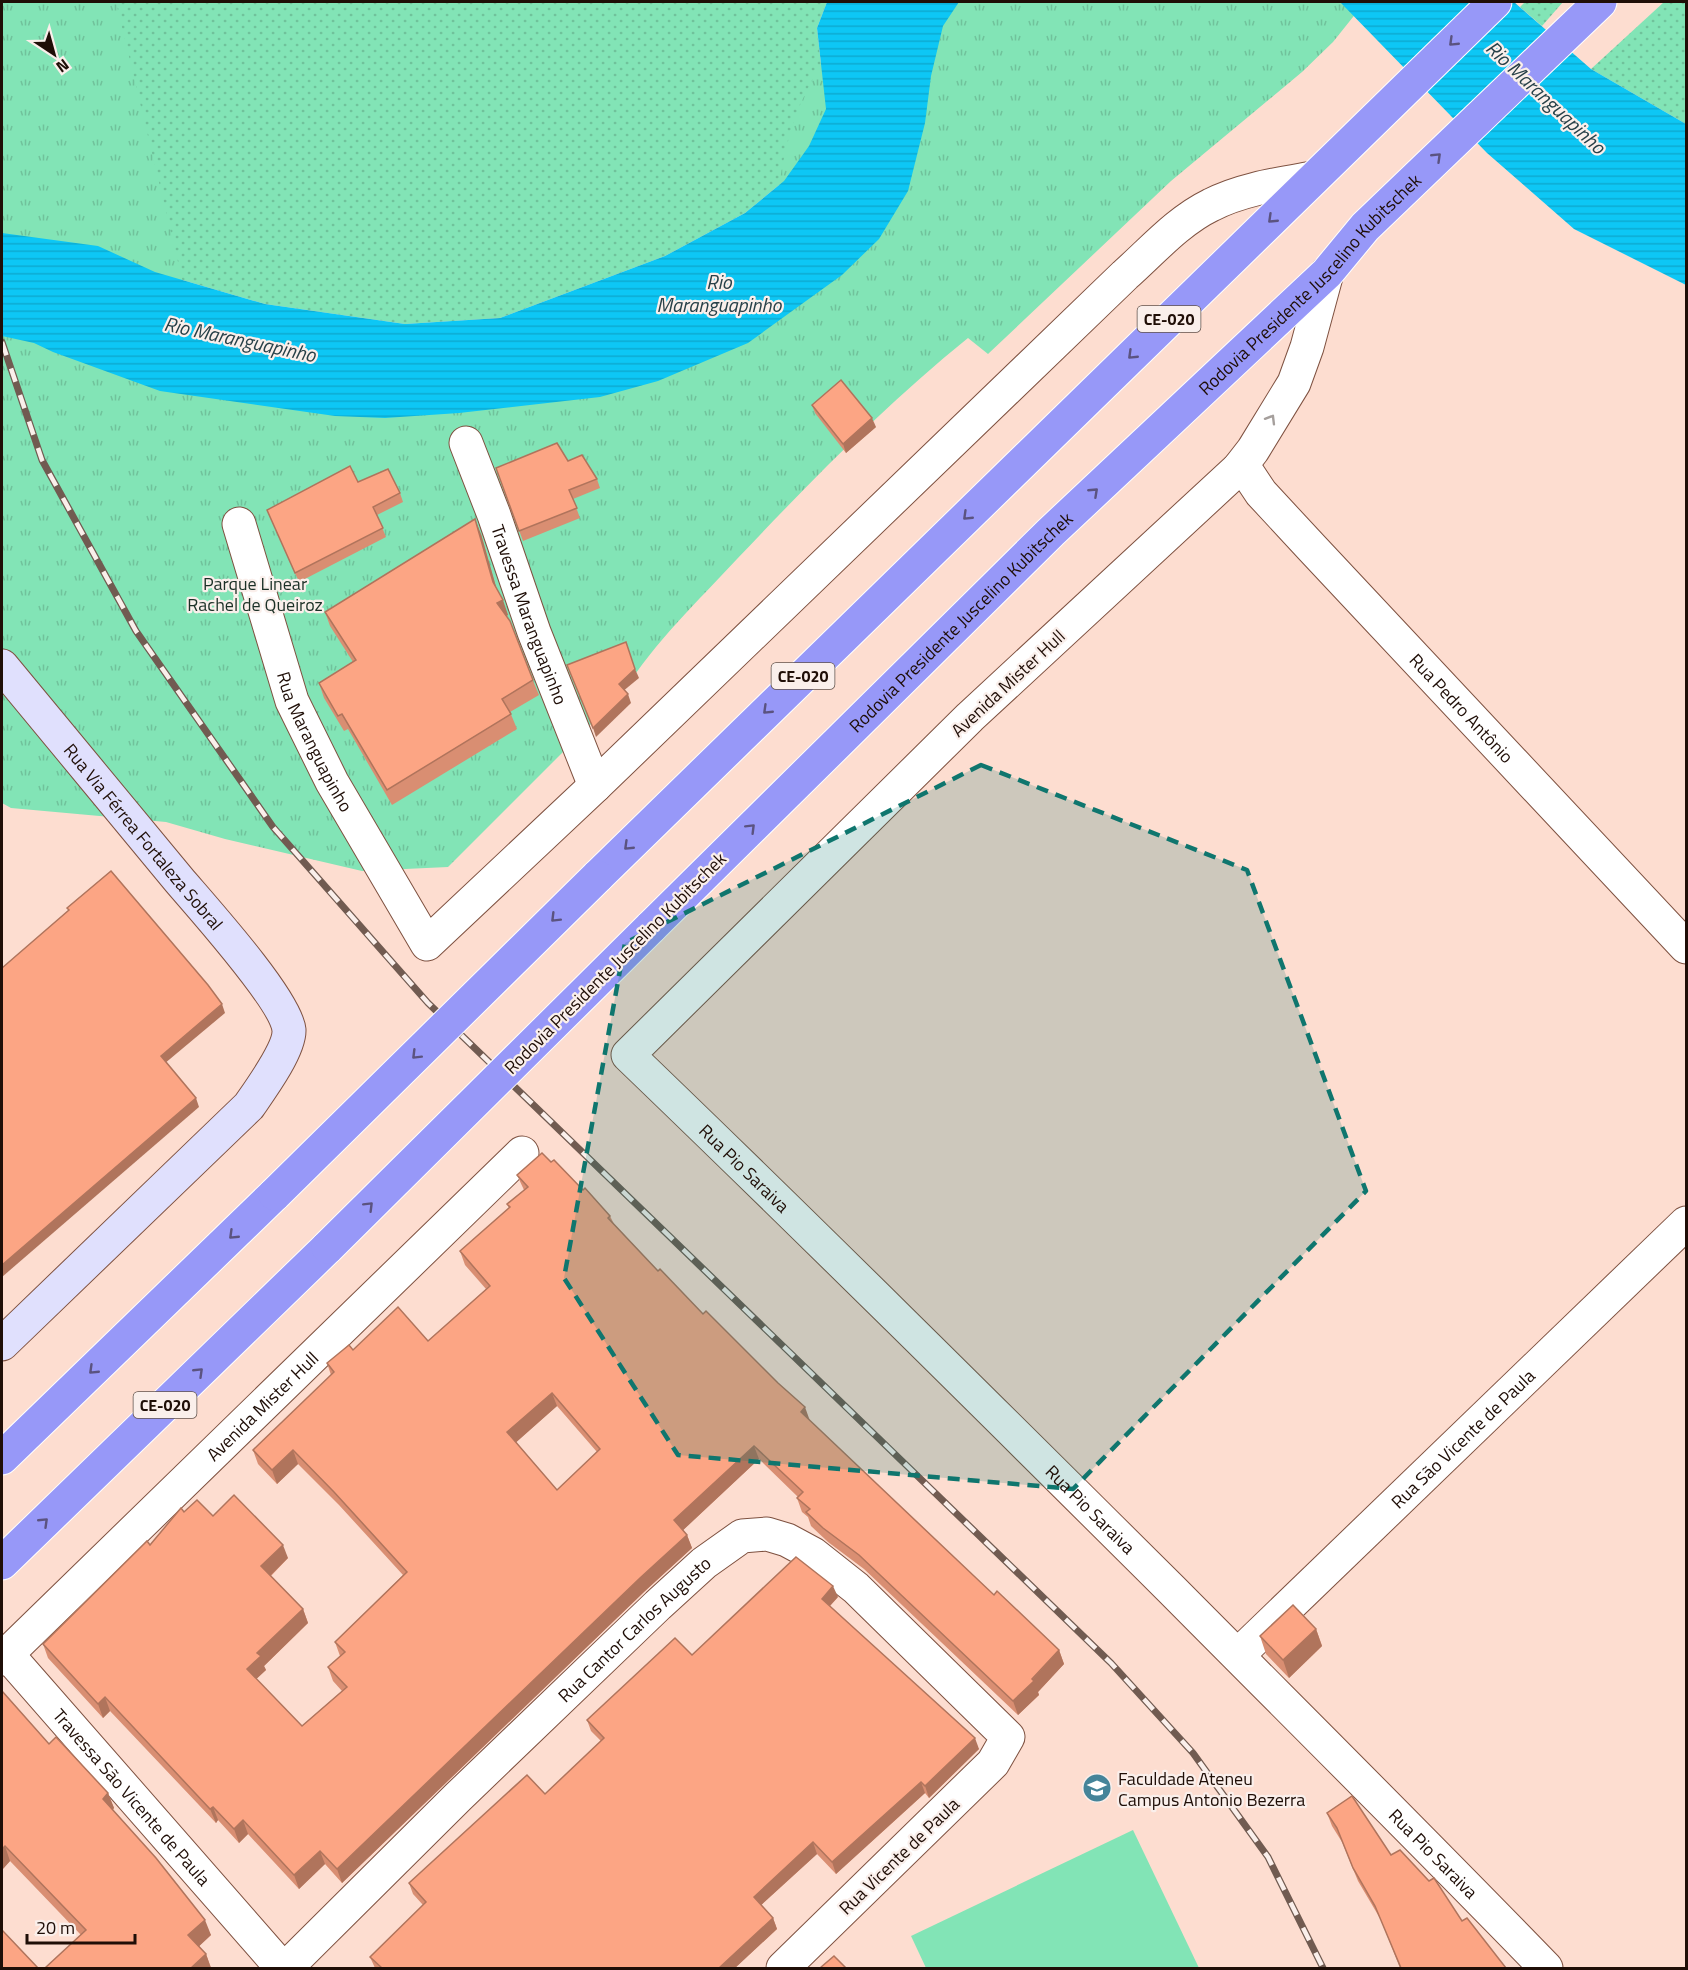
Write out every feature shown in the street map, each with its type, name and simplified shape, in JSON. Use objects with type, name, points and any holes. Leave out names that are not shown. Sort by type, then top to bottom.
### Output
[{"type":"highway","name":"CE-020","points":[[2,1458],[1495,2]]},
{"type":"highway","name":"Rodovia Presidente Juscelino Kubitschek","points":[[2,1563],[328,1247],[1051,532],[1327,273],[1365,227],[1594,7]]},
{"type":"main road","name":"Rua Via Férrea Fortaleza Sobral","points":[[2,666],[245,959],[283,1010],[289,1031],[281,1055],[268,1080],[249,1106],[2,1344]]},
{"type":"street","points":[[595,786],[1099,300],[1181,225],[1209,205],[1241,192],[1321,171]]},
{"type":"street","name":"Avenida Mister Hull","points":[[628,1055],[970,717],[1239,468],[1294,382],[1307,346],[1327,273]]},
{"type":"street","name":"Travessa Maranguapinho","points":[[466,443],[494,515],[534,633],[595,786]]},
{"type":"street","name":"Rua Pedro Antônio","points":[[1239,468],[1249,475],[1262,493],[1320,557],[1686,947]]},
{"type":"street","name":"Rua Maranguapinho","points":[[239,524],[296,710],[332,782],[427,944],[595,786]]},
{"type":"street","name":"Rua Pio Saraiva","points":[[628,1055],[796,1217],[1238,1655],[1546,1968]]},
{"type":"street","name":"Avenida Mister Hull","points":[[4,1656],[522,1153]]},
{"type":"street","name":"Rua São Vicente de Paula","points":[[1238,1655],[1686,1223]]},
{"type":"street","name":"Rua Cantor Carlos Augusto","points":[[284,1968],[649,1613],[705,1563],[742,1536],[767,1534],[787,1540],[813,1554],[856,1588],[1008,1737]]},
{"type":"street","name":"Travessa São Vicente de Paula","points":[[4,1656],[284,1968]]},
{"type":"street","name":"Rua Vicente de Paula","points":[[783,1968],[993,1763],[1008,1737]]},
{"type":"highlighted area","points":[[981,765],[1247,870],[1366,1191],[1073,1489],[678,1455],[564,1278],[625,943]]},
{"type":"green space","points":[[2,2],[827,2],[817,28],[826,109],[784,181],[745,213],[665,256],[500,318],[405,324],[265,304],[155,272]]},
{"type":"green space","name":"Parque Linear Rachel de Queiroz","points":[[2,2],[116,2],[194,329],[379,376],[773,225],[780,179],[794,119],[822,64],[868,2],[1365,2],[1333,42],[1302,72],[1171,181],[988,354],[968,338],[878,417],[792,501],[692,607],[649,656],[624,691],[448,867],[362,871],[225,839],[166,822],[11,808],[2,803]]},
{"type":"green space","points":[[1525,2],[1563,2],[1542,26],[1520,7]]},
{"type":"green space","points":[[1664,2],[1686,2],[1686,124],[1591,69]]},
{"type":"green space","points":[[1133,1830],[1199,1968],[926,1968],[911,1936]]},
{"type":"water","name":"Rio Maranguapinho","points":[[827,2],[959,2],[943,26],[931,76],[925,123],[908,191],[879,239],[842,275],[748,343],[658,381],[600,397],[459,413],[385,418],[335,416],[160,391],[34,343],[2,336],[2,233],[98,246],[155,272],[265,304],[405,324],[500,318],[665,256],[745,213],[784,181],[809,146],[826,109],[817,28]]},
{"type":"water","name":"Rio Maranguapinho","points":[[1340,2],[1514,2],[1591,69],[1686,124],[1686,285],[1574,229],[1487,153]]},
{"type":"building","points":[[841,380],[872,418],[843,444],[812,405]]},
{"type":"building","points":[[557,443],[568,461],[582,455],[597,479],[569,490],[577,508],[519,531],[496,468]]},
{"type":"building","points":[[350,466],[358,482],[388,469],[400,493],[373,507],[383,528],[295,573],[267,510]]},
{"type":"building","points":[[475,519],[493,582],[503,600],[497,603],[510,621],[533,680],[502,699],[511,714],[387,790],[342,714],[338,716],[319,683],[356,660],[325,612]]},
{"type":"building","points":[[626,642],[635,669],[619,684],[628,694],[593,728],[567,665]]},
{"type":"building","points":[[111,871],[222,1004],[161,1056],[196,1098],[2,1265],[2,968]]},
{"type":"building","points":[[542,1153],[551,1162],[554,1160],[583,1190],[585,1188],[610,1216],[608,1218],[658,1271],[660,1269],[703,1314],[706,1311],[805,1407],[801,1412],[994,1595],[997,1591],[1059,1650],[1032,1679],[1034,1681],[1013,1701],[859,1555],[806,1512],[810,1509],[797,1498],[803,1492],[754,1446],[674,1520],[687,1535],[337,1869],[320,1851],[294,1875],[243,1820],[234,1829],[213,1807],[210,1809],[105,1697],[98,1704],[43,1644],[147,1541],[150,1545],[181,1508],[184,1512],[197,1500],[213,1516],[234,1495],[283,1545],[261,1566],[303,1609],[257,1653],[261,1656],[247,1669],[302,1726],[347,1687],[328,1667],[345,1652],[335,1642],[407,1572],[293,1450],[272,1470],[253,1450],[334,1372],[327,1363],[349,1345],[353,1350],[398,1307],[428,1341],[490,1286],[460,1251],[510,1207],[507,1204],[528,1187],[517,1175]],"holes":[[[552,1393],[600,1449],[557,1490],[507,1432]]]},
{"type":"building","points":[[796,1557],[833,1586],[822,1599],[975,1738],[925,1786],[921,1782],[832,1862],[813,1842],[754,1897],[773,1918],[719,1968],[382,1968],[370,1957],[426,1902],[409,1883],[527,1775],[545,1794],[604,1738],[587,1720],[675,1638],[692,1655]]},
{"type":"building","points":[[1293,1605],[1316,1629],[1283,1660],[1260,1636]]},
{"type":"building","points":[[2,1691],[49,1744],[56,1737],[108,1793],[103,1799],[156,1858],[205,1920],[188,1935],[206,1954],[191,1968],[45,1968],[86,1930],[5,1846],[2,1849]]},
{"type":"building","points":[[1352,1796],[1391,1855],[1400,1850],[1429,1881],[1434,1878],[1462,1921],[1467,1918],[1506,1968],[1401,1968],[1375,1906],[1353,1868],[1337,1828],[1327,1813]]},
{"type":"building","points":[[2,1930],[38,1968],[2,1968]]},
{"type":"building","points":[[834,1956],[846,1968],[820,1968]]},
{"type":"railway","points":[[2,342],[42,460],[136,631],[273,827],[428,1003],[1111,1663],[1193,1753],[1268,1857],[1323,1968]]},
{"type":"place","name":"Faculdade Ateneu Campus Antonio Bezerra","points":[[1097,1788]]}]
